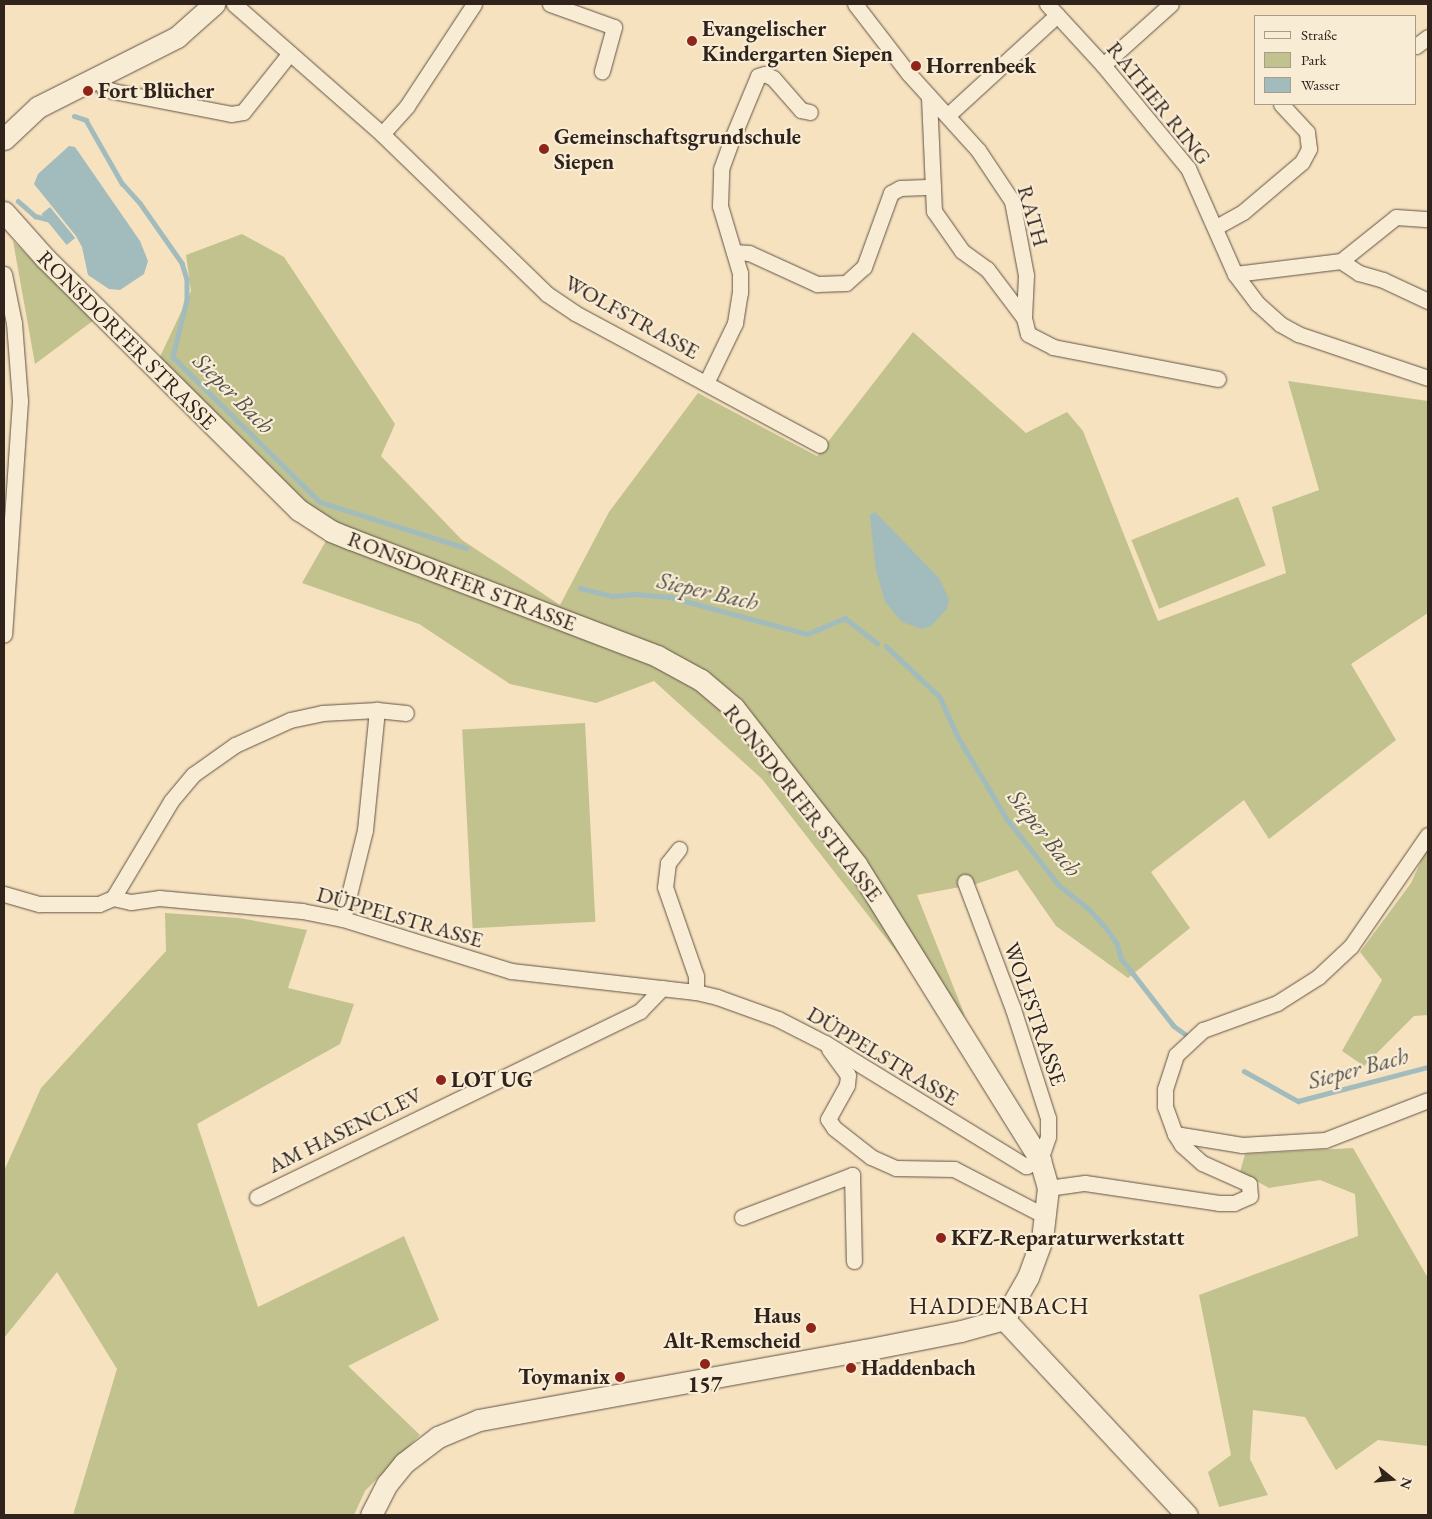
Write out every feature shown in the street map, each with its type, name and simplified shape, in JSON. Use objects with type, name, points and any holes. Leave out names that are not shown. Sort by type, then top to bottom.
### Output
[{"type":"main road","points":[[4,139],[38,107],[96,76],[177,37],[214,4]]},
{"type":"main road","name":"RONSDORFER STRASSE","points":[[4,212],[52,265],[299,510],[352,539],[657,656],[701,680],[718,694],[755,734],[856,864],[1040,1160],[1048,1188],[1046,1217],[1037,1257],[1004,1318]]},
{"type":"main road","points":[[371,1515],[386,1484],[404,1463],[438,1437],[479,1420],[865,1350],[961,1331],[1004,1318],[1187,1515]]},
{"type":"street","name":"WOLFSTRASSE","points":[[234,4],[382,134],[547,294],[820,445]]},
{"type":"street","points":[[382,134],[408,106],[474,4]]},
{"type":"street","points":[[550,4],[614,27],[602,71]]},
{"type":"street","name":"RATH","points":[[855,4],[929,97],[948,115],[997,174],[1012,201],[1026,275],[1024,318]]},
{"type":"street","points":[[1103,65],[1171,4]]},
{"type":"street","name":"RATHER RING","points":[[948,115],[1052,9],[1103,65],[1188,168],[1216,226],[1235,274],[1262,308],[1280,324],[1298,334],[1428,378]]},
{"type":"street","points":[[1417,45],[1428,37]]},
{"type":"street","points":[[96,76],[104,88],[113,91],[231,114],[243,112],[290,53]]},
{"type":"street","points":[[706,383],[729,337],[739,307],[741,285],[734,252],[720,206],[720,179],[730,141],[758,76],[765,74],[773,78],[801,110],[810,112]]},
{"type":"street","points":[[929,97],[934,211],[962,251],[987,269],[1024,318],[1028,334],[1053,347],[1218,379]]},
{"type":"street","points":[[1216,226],[1243,212],[1302,162],[1309,149],[1307,132],[1282,105]]},
{"type":"street","points":[[734,252],[749,253],[817,284],[846,283],[864,267],[886,201],[891,193],[900,188],[933,187]]},
{"type":"street","points":[[1235,274],[1341,261],[1396,217],[1428,218]]},
{"type":"street","points":[[1341,261],[1359,273],[1428,301]]},
{"type":"street","points":[[4,274],[14,323],[20,401],[4,634]]},
{"type":"street","points":[[343,919],[364,840],[377,710]]},
{"type":"street","points":[[113,898],[172,801],[194,774],[214,758],[262,731],[290,720],[322,713],[377,710],[406,714]]},
{"type":"street","points":[[1048,1188],[1085,1183],[1218,1203],[1234,1203],[1250,1196],[1249,1184],[1202,1163],[1182,1146],[1165,1106],[1165,1089],[1169,1071],[1185,1044],[1203,1030],[1277,1003],[1318,977],[1351,946],[1428,835]]},
{"type":"street","points":[[679,849],[668,863],[665,887],[696,976],[696,992]]},
{"type":"street","name":"WOLFSTRASSE","points":[[965,882],[1013,1009],[1048,1118],[1048,1137],[1040,1160]]},
{"type":"street","name":"DÜPPELSTRASSE","points":[[4,894],[40,904],[99,904],[113,898],[131,902],[159,898],[302,911],[343,919],[511,971],[696,992],[778,1019],[899,1085],[1018,1162],[1026,1166],[1040,1160]]},
{"type":"street","name":"AM HASENCLEV","points":[[256,1198],[640,1011],[662,988]]},
{"type":"street","points":[[828,1045],[830,1054],[848,1075],[847,1084],[828,1119],[834,1128],[871,1156],[896,1168],[954,1169],[1046,1217]]},
{"type":"street","points":[[1176,1134],[1242,1145],[1325,1140],[1428,1100]]},
{"type":"street","points":[[742,1217],[852,1175],[866,1165],[871,1156]]},
{"type":"street","points":[[852,1175],[854,1261]]},
{"type":"green space","points":[[242,234],[284,257],[395,424],[381,456],[462,540],[560,605],[609,512],[698,393],[817,456],[913,332],[1026,433],[1067,412],[1083,431],[1158,621],[1286,573],[1272,507],[1319,490],[1288,381],[1428,401],[1428,613],[1351,664],[1396,740],[1269,839],[1244,800],[1151,872],[1190,928],[1128,978],[1056,926],[1017,870],[976,884],[917,895],[965,1016],[913,973],[762,779],[654,681],[596,703],[510,684],[419,624],[302,583],[331,532],[158,361],[191,291],[186,255]]},
{"type":"green space","points":[[13,241],[94,320],[35,364]]},
{"type":"green space","points":[[1238,497],[1266,566],[1159,609],[1131,540]]},
{"type":"green space","points":[[585,723],[595,922],[473,928],[462,729]]},
{"type":"green space","points":[[1428,846],[1428,1015],[1414,1016],[1364,1066],[1342,1051],[1382,980],[1360,952],[1411,883]]},
{"type":"green space","points":[[165,913],[239,918],[307,930],[288,988],[354,1004],[340,1044],[197,1124],[258,1307],[404,1236],[439,1320],[348,1366],[420,1435],[365,1491],[354,1515],[73,1515],[117,1369],[57,1272],[4,1338],[4,1171],[41,1088],[166,951]]},
{"type":"green space","points":[[1353,1148],[1428,1278],[1428,1446],[1378,1440],[1336,1470],[1305,1417],[1253,1410],[1250,1459],[1268,1495],[1219,1507],[1208,1472],[1231,1455],[1199,1295],[1358,1236],[1355,1194],[1320,1180],[1269,1188],[1240,1172],[1245,1154]]},
{"type":"water","points":[[69,146],[75,147],[140,241],[148,261],[144,274],[120,290],[109,289],[88,275],[82,247],[76,236],[34,184],[38,174]]},
{"type":"water","points":[[50,207],[75,238],[67,245],[41,214]]},
{"type":"water","points":[[875,512],[939,578],[949,599],[947,609],[931,626],[922,629],[902,622],[885,602],[876,570],[872,536],[870,515]]},
{"type":"waterway","name":"Sieper Bach","points":[[74,116],[86,120],[122,183],[140,203],[182,263],[187,279],[187,300],[173,357],[320,502],[466,548]]},
{"type":"waterway","name":"Sieper Bach","points":[[18,201],[35,216],[51,220]]},
{"type":"waterway","name":"Sieper Bach","points":[[580,588],[613,596],[635,594],[670,597],[807,634],[845,618],[877,643]]},
{"type":"waterway","name":"Sieper Bach","points":[[886,646],[940,697],[958,737],[1007,819],[1059,885],[1089,909],[1106,928],[1117,943],[1121,958],[1174,1026],[1185,1034]]},
{"type":"waterway","name":"Sieper Bach","points":[[1244,1071],[1298,1101],[1428,1067]]},
{"type":"place","name":"Evangelischer Kindergarten Siepen","points":[[692,41]]},
{"type":"place","name":"Horrenbeek","points":[[916,66]]},
{"type":"place","name":"Fort Blücher","points":[[88,91]]},
{"type":"place","name":"Gemeinschaftsgrundschule Siepen","points":[[544,149]]},
{"type":"place","name":"LOT UG","points":[[441,1080]]},
{"type":"place","name":"KFZ-Reparaturwerkstatt","points":[[941,1238]]},
{"type":"place","name":"Haus Alt-Remscheid","points":[[811,1328]]},
{"type":"place","name":"157","points":[[705,1364]]},
{"type":"place","name":"Haddenbach","points":[[851,1368]]},
{"type":"place","name":"Toymanix","points":[[620,1377]]},
{"type":"district","name":"HADDENBACH","points":[[999,1306]]}]
